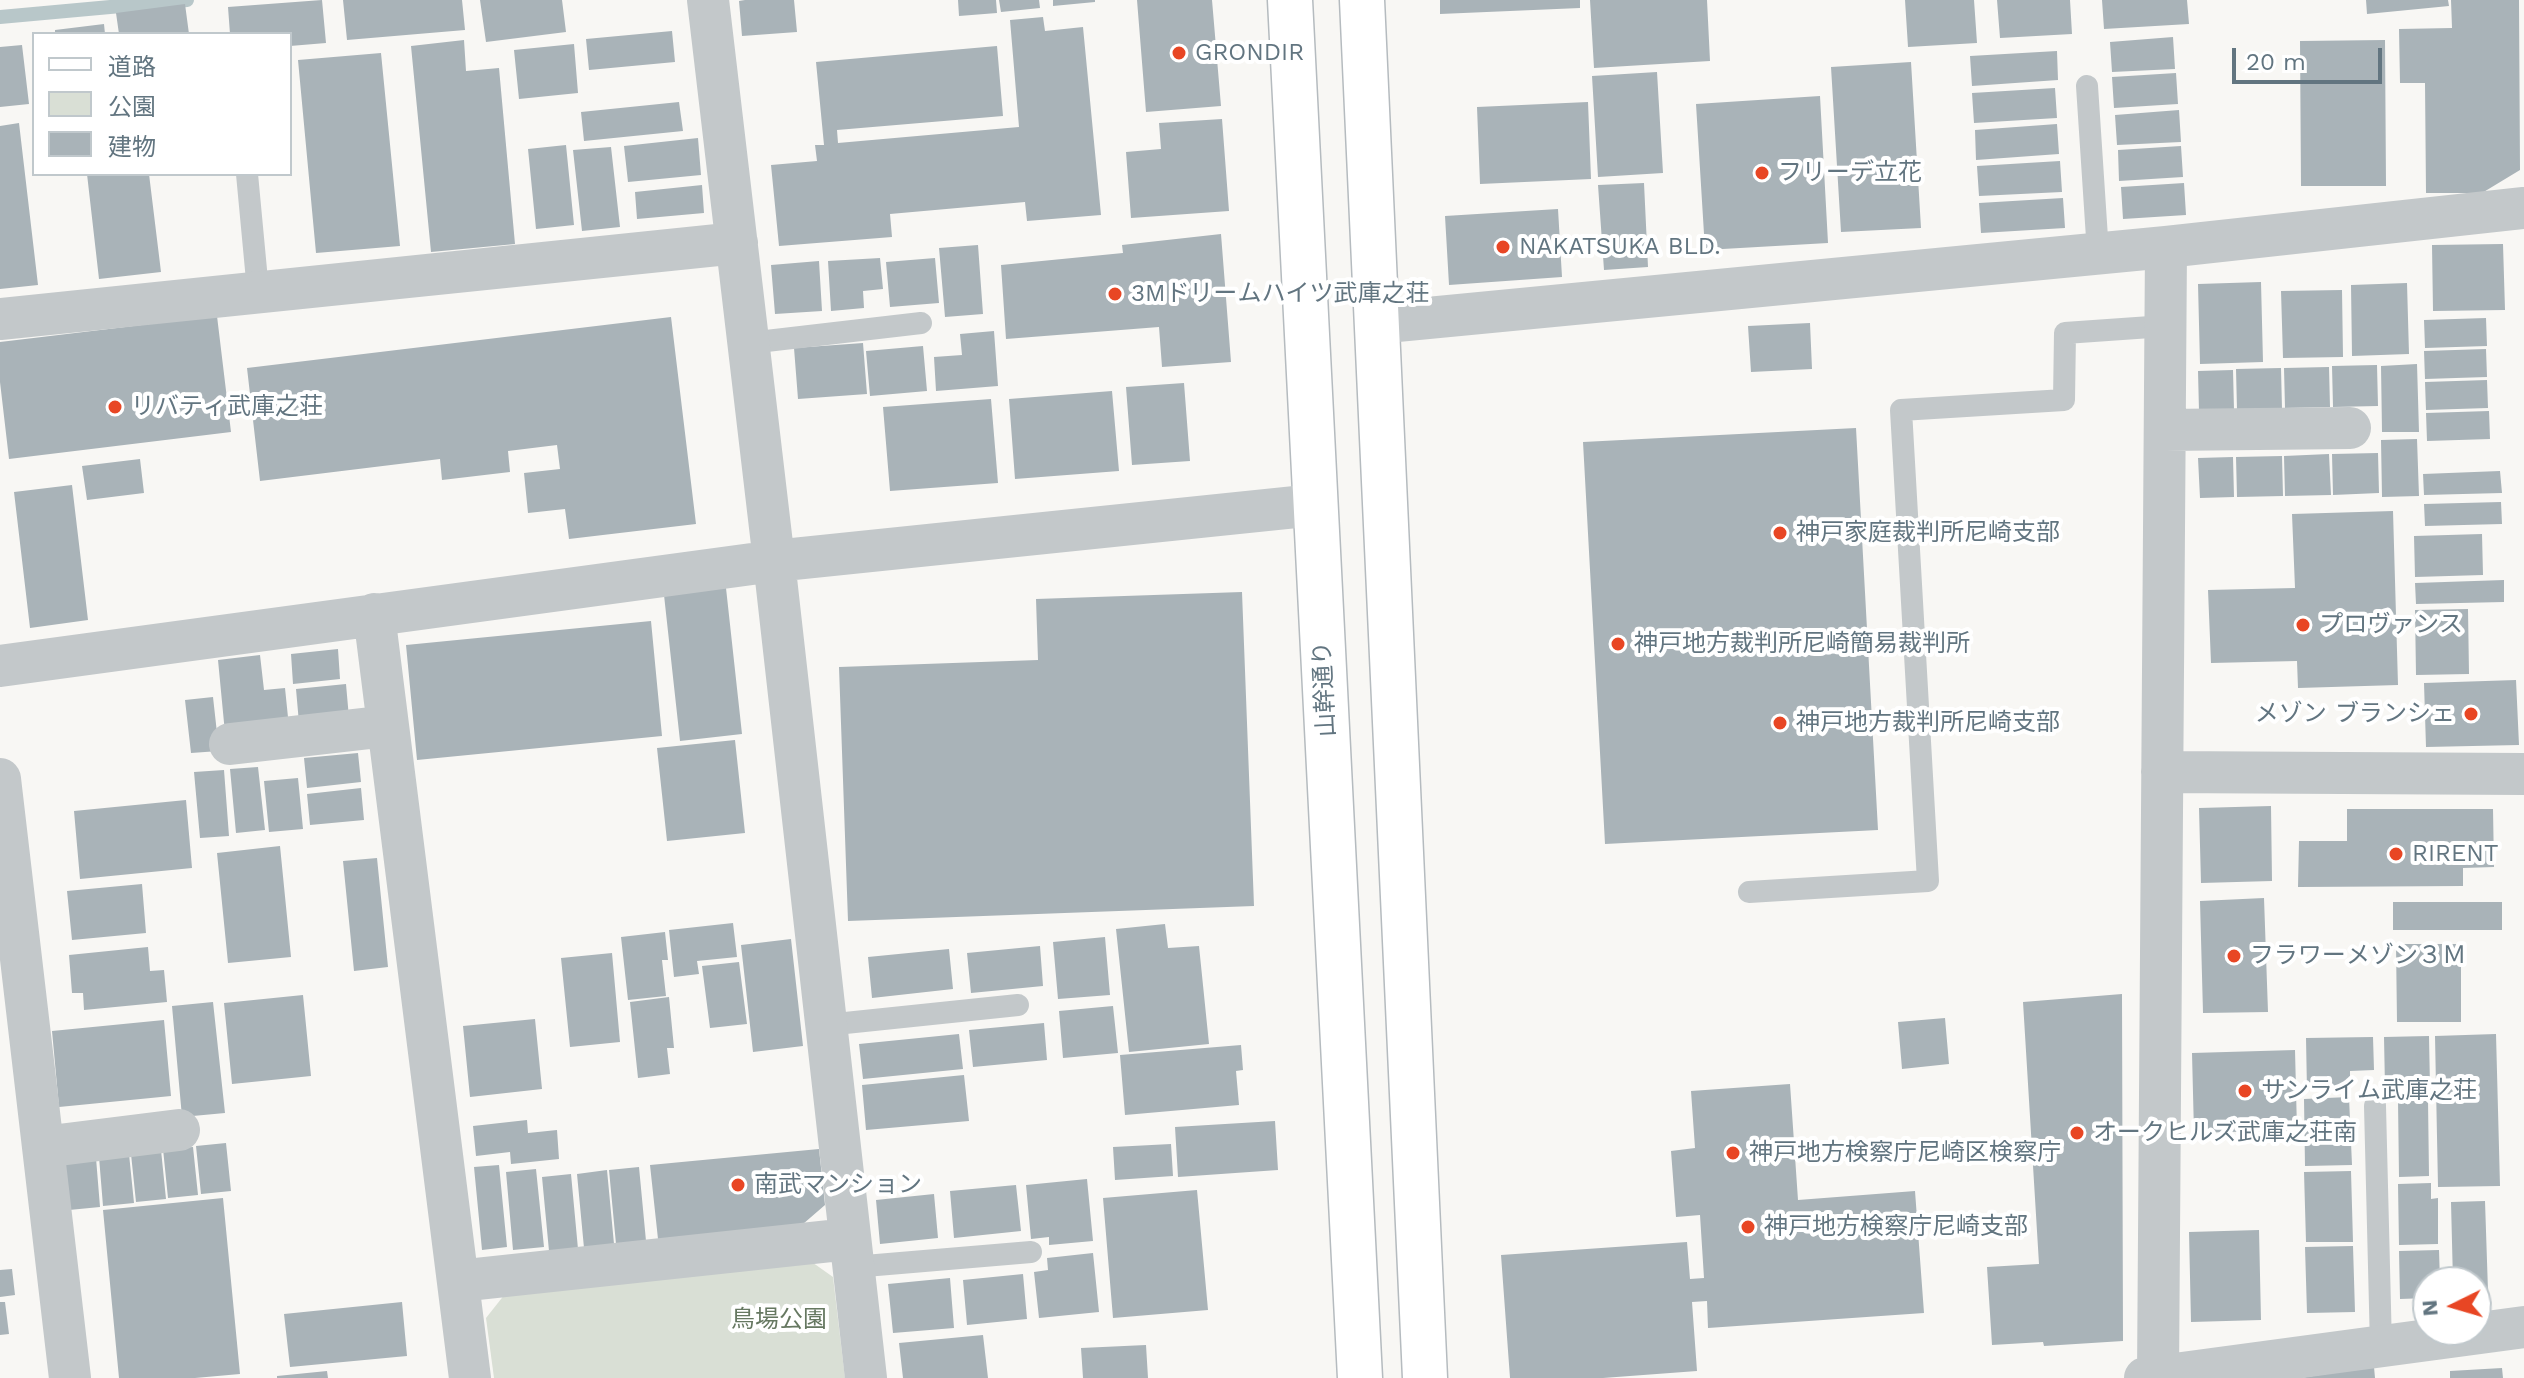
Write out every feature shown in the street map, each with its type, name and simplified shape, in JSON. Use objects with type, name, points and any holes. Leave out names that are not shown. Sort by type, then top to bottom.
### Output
[{"type":"street","points":[[708,0],[866,1378]]},
{"type":"street","name":"山幹通り","points":[[1290,0],[1360,1378]]},
{"type":"street","points":[[1362,0],[1425,1378]]},
{"type":"street","points":[[1376,323],[2166,247],[2524,208]]},
{"type":"street","points":[[0,319],[737,243]]},
{"type":"street","points":[[2166,247],[2159,306],[2165,430],[2151,1377],[2262,1370],[2381,1347],[2524,1327]]},
{"type":"street","points":[[2165,430],[2350,428]]},
{"type":"street","points":[[0,666],[774,561],[1315,505]]},
{"type":"street","points":[[374,614],[470,1378]]},
{"type":"street","points":[[230,744],[388,726]]},
{"type":"street","points":[[2162,772],[2524,774]]},
{"type":"street","points":[[0,779],[70,1378]]},
{"type":"street","points":[[43,1147],[179,1130]]},
{"type":"street","points":[[458,1281],[851,1253]]},
{"type":"lane","points":[[2087,86],[2098,253]]},
{"type":"lane","points":[[247,176],[258,291]]},
{"type":"lane","points":[[1749,892],[1928,881],[1901,410],[2064,400],[2065,333],[2159,306]]},
{"type":"lane","points":[[749,343],[921,323]]},
{"type":"lane","points":[[826,1025],[1018,1005]]},
{"type":"lane","points":[[2375,1106],[2381,1347]]},
{"type":"lane","points":[[851,1253],[1031,1252]]},
{"type":"green space","name":"鳥場公園","points":[[809,1260],[833,1277],[845,1378],[494,1378],[486,1318],[505,1294]]},
{"type":"building","points":[[322,0],[326,43],[292,46],[292,32],[230,32],[228,7]]},
{"type":"building","points":[[343,0],[462,0],[465,30],[347,40]]},
{"type":"building","points":[[480,0],[562,0],[566,32],[486,42]]},
{"type":"building","points":[[794,0],[797,32],[742,36],[739,1]]},
{"type":"building","points":[[958,0],[996,0],[997,13],[959,16]]},
{"type":"building","points":[[999,0],[1039,0],[1040,8],[1001,12]]},
{"type":"building","points":[[1053,0],[1095,0],[1095,2],[1053,6]]},
{"type":"building","name":"GRONDIR","points":[[1137,0],[1212,0],[1221,106],[1146,112]]},
{"type":"building","points":[[1440,0],[1580,0],[1580,8],[1440,14]]},
{"type":"building","points":[[1590,0],[1707,0],[1710,61],[1594,68]]},
{"type":"building","points":[[1905,0],[1974,0],[1977,43],[1908,47]]},
{"type":"building","points":[[1997,0],[2070,0],[2072,34],[2000,38]]},
{"type":"building","points":[[2102,0],[2187,0],[2189,24],[2104,29]]},
{"type":"building","points":[[2366,0],[2448,0],[2449,6],[2367,14]]},
{"type":"building","points":[[2451,0],[2519,0],[2520,170],[2482,193],[2426,193],[2425,83],[2400,83],[2399,29],[2452,28]]},
{"type":"building","points":[[185,4],[189,32],[119,32],[116,13]]},
{"type":"building","points":[[1043,17],[1045,31],[1083,27],[1101,215],[1027,221],[1025,202],[890,214],[892,237],[779,246],[771,165],[817,161],[815,145],[824,145],[816,62],[997,46],[1003,116],[837,130],[838,143],[1019,127],[1010,20]]},
{"type":"building","points":[[104,24],[105,32],[55,32]]},
{"type":"building","points":[[672,31],[675,62],[589,70],[586,39]]},
{"type":"building","points":[[2173,37],[2175,69],[2112,72],[2110,42]]},
{"type":"building","points":[[464,40],[466,71],[499,68],[515,244],[431,252],[411,46]]},
{"type":"building","points":[[2385,40],[2386,186],[2301,186],[2300,41]]},
{"type":"building","points":[[574,44],[578,93],[519,99],[514,50]]},
{"type":"building","points":[[22,45],[29,104],[0,107],[0,47]]},
{"type":"building","points":[[2057,51],[2058,80],[1972,86],[1970,56]]},
{"type":"building","points":[[381,53],[400,246],[316,253],[298,60]]},
{"type":"building","points":[[1911,62],[1921,228],[1841,232],[1831,67]]},
{"type":"building","points":[[1657,72],[1663,173],[1598,177],[1592,76]]},
{"type":"building","points":[[2176,73],[2178,104],[2114,108],[2112,77]]},
{"type":"building","points":[[2055,88],[2057,118],[1974,123],[1972,93]]},
{"type":"building","name":"フリーデ立花","points":[[1820,96],[1828,243],[1705,250],[1696,104]]},
{"type":"building","points":[[679,102],[683,131],[584,141],[581,112]]},
{"type":"building","points":[[1588,102],[1591,179],[1480,184],[1477,107]]},
{"type":"building","points":[[2179,110],[2181,142],[2117,145],[2115,115]]},
{"type":"building","points":[[1222,119],[1229,211],[1131,218],[1126,152],[1161,149],[1159,123]]},
{"type":"building","points":[[19,123],[38,285],[0,289],[0,126]]},
{"type":"building","points":[[2057,124],[2059,154],[1976,160],[1975,130]]},
{"type":"building","points":[[698,138],[701,175],[628,182],[624,146]]},
{"type":"building","points":[[566,145],[574,225],[536,229],[528,149]]},
{"type":"building","points":[[2181,146],[2183,177],[2119,181],[2118,150]]},
{"type":"building","points":[[611,147],[620,227],[582,231],[573,150]]},
{"type":"building","points":[[2060,161],[2062,192],[1979,196],[1977,166]]},
{"type":"building","points":[[87,176],[149,176],[161,272],[99,279]]},
{"type":"building","points":[[1644,183],[1648,267],[1604,270],[1598,185]]},
{"type":"building","points":[[2184,183],[2186,215],[2123,219],[2121,187]]},
{"type":"building","points":[[702,185],[704,213],[637,219],[635,192]]},
{"type":"building","points":[[2063,198],[2065,228],[1981,233],[1979,203]]},
{"type":"building","name":"NAKATSUKA BLD.","points":[[1558,209],[1562,277],[1449,285],[1445,216]]},
{"type":"building","name":"3Mドリームハイツ武庫之荘","points":[[1221,234],[1231,362],[1162,367],[1159,327],[1006,339],[1001,265],[1123,253],[1122,245]]},
{"type":"building","points":[[2503,244],[2505,310],[2433,311],[2432,245]]},
{"type":"building","points":[[978,245],[983,314],[945,317],[939,248]]},
{"type":"building","points":[[880,258],[883,289],[863,291],[864,308],[831,311],[828,261]]},
{"type":"building","points":[[935,258],[939,303],[890,307],[886,262]]},
{"type":"building","points":[[819,261],[822,311],[775,314],[771,265]]},
{"type":"building","points":[[2261,282],[2263,362],[2200,364],[2198,284]]},
{"type":"building","points":[[2407,283],[2409,354],[2352,356],[2351,285]]},
{"type":"building","points":[[2342,290],[2343,357],[2283,358],[2281,291]]},
{"type":"building","name":"リバティ武庫之荘","points":[[217,316],[231,432],[9,459],[0,382],[0,342]]},
{"type":"building","points":[[671,317],[696,524],[569,539],[565,509],[528,513],[524,473],[560,469],[557,445],[508,451],[510,472],[442,480],[440,459],[260,481],[247,368]]},
{"type":"building","points":[[2486,318],[2487,346],[2425,348],[2424,320]]},
{"type":"building","points":[[1810,323],[1812,369],[1751,372],[1748,326]]},
{"type":"building","points":[[994,331],[998,386],[936,391],[934,357],[962,355],[960,334]]},
{"type":"building","points":[[863,343],[867,394],[798,399],[794,348]]},
{"type":"building","points":[[923,346],[927,391],[870,396],[866,351]]},
{"type":"building","points":[[2486,349],[2487,377],[2425,379],[2424,351]]},
{"type":"building","points":[[2417,364],[2419,432],[2382,432],[2381,366]]},
{"type":"building","points":[[2377,365],[2378,406],[2333,407],[2332,366]]},
{"type":"building","points":[[2329,367],[2330,407],[2285,408],[2284,368]]},
{"type":"building","points":[[2281,368],[2282,409],[2237,410],[2236,369]]},
{"type":"building","points":[[2233,370],[2234,410],[2199,411],[2198,371]]},
{"type":"building","points":[[2487,380],[2488,408],[2426,410],[2425,382]]},
{"type":"building","points":[[1184,383],[1190,461],[1132,465],[1126,387]]},
{"type":"building","points":[[1112,391],[1119,471],[1015,479],[1009,399]]},
{"type":"building","points":[[991,399],[998,483],[890,491],[883,407]]},
{"type":"building","points":[[2489,411],[2490,439],[2427,441],[2426,413]]},
{"type":"building","points":[[1856,428],[1878,830],[1605,844],[1583,442]]},
{"type":"building","points":[[2417,439],[2419,496],[2382,497],[2381,440]]},
{"type":"building","points":[[2378,453],[2379,493],[2333,495],[2332,454]]},
{"type":"building","points":[[2329,454],[2331,495],[2285,496],[2284,456]]},
{"type":"building","points":[[2282,456],[2283,496],[2237,497],[2236,457]]},
{"type":"building","points":[[2233,457],[2234,497],[2200,498],[2198,458]]},
{"type":"building","points":[[140,459],[144,493],[87,500],[82,466]]},
{"type":"building","points":[[2500,471],[2502,493],[2424,495],[2423,474]]},
{"type":"building","points":[[72,485],[88,620],[30,628],[14,492]]},
{"type":"building","points":[[2501,502],[2502,524],[2425,526],[2424,504]]},
{"type":"building","name":"プロヴァンス","points":[[2393,511],[2398,685],[2298,688],[2297,661],[2211,663],[2208,590],[2295,588],[2292,514]]},
{"type":"building","points":[[2482,534],[2483,575],[2415,577],[2414,536]]},
{"type":"building","points":[[2504,580],[2504,602],[2416,604],[2415,583]]},
{"type":"building","points":[[726,588],[742,734],[680,741],[664,595]]},
{"type":"building","points":[[1242,592],[1254,906],[848,921],[839,667],[1038,660],[1036,599]]},
{"type":"building","points":[[2468,609],[2469,674],[2416,675],[2415,610]]},
{"type":"building","points":[[651,621],[662,736],[417,760],[406,645]]},
{"type":"building","points":[[338,649],[340,679],[293,684],[291,654]]},
{"type":"building","points":[[260,655],[264,690],[285,688],[289,727],[225,733],[218,660]]},
{"type":"building","name":"メゾン ブランシェ","points":[[2516,680],[2519,745],[2426,747],[2424,683]]},
{"type":"building","points":[[346,684],[349,718],[299,723],[296,689]]},
{"type":"building","points":[[213,697],[219,751],[191,753],[185,700]]},
{"type":"building","points":[[735,740],[745,833],[667,841],[657,748]]},
{"type":"building","points":[[358,753],[361,782],[307,788],[304,758]]},
{"type":"building","points":[[258,767],[265,830],[236,833],[230,769]]},
{"type":"building","points":[[224,770],[229,836],[200,838],[194,772]]},
{"type":"building","points":[[298,778],[303,829],[269,832],[264,781]]},
{"type":"building","points":[[361,788],[364,820],[310,825],[307,794]]},
{"type":"building","points":[[186,800],[192,868],[80,879],[74,811]]},
{"type":"building","points":[[2271,806],[2272,881],[2201,883],[2199,808]]},
{"type":"building","name":"RIRENT","points":[[2347,809],[2493,809],[2494,867],[2463,868],[2463,886],[2298,887],[2299,841],[2347,841]]},
{"type":"building","points":[[280,846],[291,957],[228,963],[217,853]]},
{"type":"building","points":[[377,858],[388,967],[354,971],[343,861]]},
{"type":"building","points":[[142,884],[146,933],[72,940],[67,891]]},
{"type":"building","name":"フラワーメゾン３Ｍ","points":[[2264,898],[2268,1012],[2203,1013],[2200,901]]},
{"type":"building","points":[[2393,902],[2502,902],[2502,930],[2393,930]]},
{"type":"building","points":[[733,923],[737,957],[697,961],[699,974],[674,977],[669,930]]},
{"type":"building","points":[[1165,924],[1168,948],[1199,946],[1209,1044],[1129,1052],[1116,929]]},
{"type":"building","points":[[665,932],[668,960],[662,960],[666,996],[628,1000],[621,937]]},
{"type":"building","points":[[1105,937],[1110,995],[1058,999],[1053,942]]},
{"type":"building","points":[[791,939],[803,1046],[753,1052],[741,945]]},
{"type":"building","points":[[2396,944],[2461,944],[2461,1022],[2397,1022]]},
{"type":"building","points":[[1040,946],[1043,986],[971,993],[967,953]]},
{"type":"building","points":[[148,947],[150,971],[164,970],[167,1002],[84,1010],[83,993],[72,993],[69,955]]},
{"type":"building","points":[[949,949],[953,989],[872,998],[868,957]]},
{"type":"building","points":[[612,953],[620,1042],[570,1047],[561,958]]},
{"type":"building","points":[[739,962],[747,1024],[710,1028],[702,966]]},
{"type":"building","name":"オークヒルズ武庫之荘南","points":[[2122,994],[2123,1341],[2044,1346],[2043,1342],[1992,1345],[1987,1267],[2039,1264],[2023,1002]]},
{"type":"building","points":[[303,995],[311,1076],[232,1084],[224,1003]]},
{"type":"building","points":[[669,997],[674,1048],[667,1048],[670,1074],[638,1078],[630,1002]]},
{"type":"building","points":[[213,1002],[225,1113],[182,1117],[172,1006]]},
{"type":"building","points":[[1113,1006],[1118,1053],[1063,1058],[1059,1011]]},
{"type":"building","points":[[1945,1018],[1949,1064],[1902,1069],[1898,1022]]},
{"type":"building","points":[[535,1019],[542,1089],[470,1097],[463,1026]]},
{"type":"building","points":[[164,1020],[171,1096],[59,1107],[52,1031]]},
{"type":"building","points":[[1044,1023],[1047,1060],[973,1067],[969,1030]]},
{"type":"building","points":[[959,1034],[963,1069],[863,1079],[859,1044]]},
{"type":"building","points":[[2496,1034],[2500,1186],[2438,1187],[2435,1036]]},
{"type":"building","points":[[2429,1036],[2430,1087],[2385,1088],[2384,1037]]},
{"type":"building","points":[[2373,1037],[2374,1070],[2350,1071],[2350,1090],[2307,1091],[2306,1038]]},
{"type":"building","points":[[1241,1045],[1243,1070],[1236,1071],[1239,1105],[1125,1115],[1120,1055]]},
{"type":"building","name":"サンライム武庫之荘","points":[[2295,1050],[2297,1130],[2194,1133],[2192,1053]]},
{"type":"building","points":[[964,1075],[969,1121],[866,1130],[862,1085]]},
{"type":"building","points":[[1790,1084],[1798,1200],[1915,1191],[1924,1313],[1708,1328],[1707,1301],[1692,1302],[1697,1371],[1603,1378],[1510,1378],[1501,1255],[1687,1242],[1690,1279],[1704,1278],[1700,1215],[1676,1217],[1671,1151],[1695,1148],[1691,1091]]},
{"type":"building","points":[[2349,1097],[2352,1165],[2305,1166],[2304,1099]]},
{"type":"building","points":[[2428,1100],[2429,1176],[2399,1177],[2398,1101]]},
{"type":"building","points":[[527,1120],[528,1133],[557,1130],[559,1159],[511,1164],[510,1152],[476,1156],[473,1126]]},
{"type":"building","points":[[1275,1121],[1278,1170],[1178,1177],[1175,1127]]},
{"type":"building","points":[[226,1143],[231,1191],[201,1194],[196,1146]]},
{"type":"building","points":[[1171,1144],[1173,1176],[1115,1180],[1113,1147]]},
{"type":"building","points":[[193,1147],[198,1195],[168,1198],[163,1149]]},
{"type":"building","name":"南武マンション","points":[[819,1149],[825,1205],[803,1224],[658,1239],[650,1165]]},
{"type":"building","points":[[161,1150],[166,1199],[136,1202],[131,1154]]},
{"type":"building","points":[[129,1154],[134,1203],[103,1206],[99,1157]]},
{"type":"building","points":[[96,1158],[100,1207],[69,1210],[65,1161]]},
{"type":"building","points":[[499,1165],[507,1247],[482,1250],[474,1167]]},
{"type":"building","points":[[639,1167],[646,1241],[616,1244],[609,1170]]},
{"type":"building","points":[[536,1169],[544,1247],[513,1250],[506,1172]]},
{"type":"building","points":[[607,1170],[614,1244],[584,1248],[577,1174]]},
{"type":"building","points":[[2351,1171],[2353,1242],[2306,1242],[2304,1172]]},
{"type":"building","points":[[571,1174],[578,1249],[549,1251],[542,1177]]},
{"type":"building","points":[[1087,1179],[1093,1241],[1049,1245],[1049,1237],[1031,1239],[1026,1185]]},
{"type":"building","points":[[2431,1183],[2431,1199],[2438,1198],[2438,1244],[2399,1245],[2398,1184]]},
{"type":"building","points":[[1016,1185],[1021,1231],[954,1238],[950,1191]]},
{"type":"building","points":[[1197,1190],[1208,1310],[1113,1318],[1103,1198]]},
{"type":"building","points":[[934,1194],[938,1238],[880,1244],[876,1200]]},
{"type":"building","points":[[223,1198],[240,1374],[195,1378],[119,1378],[103,1210]]},
{"type":"building","points":[[2485,1201],[2487,1266],[2453,1266],[2451,1202]]},
{"type":"building","points":[[2259,1230],[2261,1320],[2191,1322],[2189,1232]]},
{"type":"building","points":[[2353,1246],[2355,1312],[2307,1313],[2305,1247]]},
{"type":"building","points":[[2439,1250],[2440,1266],[2412,1266],[2412,1299],[2400,1299],[2399,1251]]},
{"type":"building","points":[[1093,1253],[1099,1312],[1039,1318],[1034,1272],[1048,1270],[1047,1258]]},
{"type":"building","points":[[12,1269],[15,1295],[0,1297],[0,1270]]},
{"type":"building","points":[[1023,1274],[1027,1319],[967,1325],[963,1280]]},
{"type":"building","points":[[950,1278],[954,1328],[893,1333],[888,1284]]},
{"type":"building","points":[[0,1302],[5,1302],[9,1334],[0,1335]]},
{"type":"building","points":[[402,1302],[407,1356],[290,1367],[284,1314]]},
{"type":"building","points":[[983,1335],[988,1378],[903,1378],[899,1343]]},
{"type":"building","points":[[1146,1345],[1148,1378],[1083,1378],[1081,1348]]},
{"type":"building","points":[[2374,1367],[2375,1378],[2300,1378]]},
{"type":"building","points":[[2502,1368],[2503,1378],[2450,1378],[2450,1371]]},
{"type":"building","points":[[327,1371],[328,1378],[277,1378],[277,1376]]},
{"type":"waterway","points":[[0,17],[187,0]]},
{"type":"place","name":"GRONDIR","points":[[1179,53]]},
{"type":"place","name":"フリーデ立花","points":[[1762,173]]},
{"type":"place","name":"NAKATSUKA BLD.","points":[[1503,247]]},
{"type":"place","name":"3Mドリームハイツ武庫之荘","points":[[1115,294]]},
{"type":"place","name":"リバティ武庫之荘","points":[[115,407]]},
{"type":"place","name":"神戸家庭裁判所尼崎支部","points":[[1780,533]]},
{"type":"place","name":"プロヴァンス","points":[[2303,625]]},
{"type":"place","name":"神戸地方裁判所尼崎簡易裁判所","points":[[1618,644]]},
{"type":"place","name":"メゾン ブランシェ","points":[[2471,714]]},
{"type":"place","name":"神戸地方裁判所尼崎支部","points":[[1780,723]]},
{"type":"place","name":"RIRENT","points":[[2396,854]]},
{"type":"place","name":"フラワーメゾン３Ｍ","points":[[2234,956]]},
{"type":"place","name":"サンライム武庫之荘","points":[[2245,1091]]},
{"type":"place","name":"オークヒルズ武庫之荘南","points":[[2077,1133]]},
{"type":"place","name":"神戸地方検察庁尼崎区検察庁","points":[[1733,1153]]},
{"type":"place","name":"南武マンション","points":[[738,1185]]},
{"type":"place","name":"神戸地方検察庁尼崎支部","points":[[1748,1227]]}]
